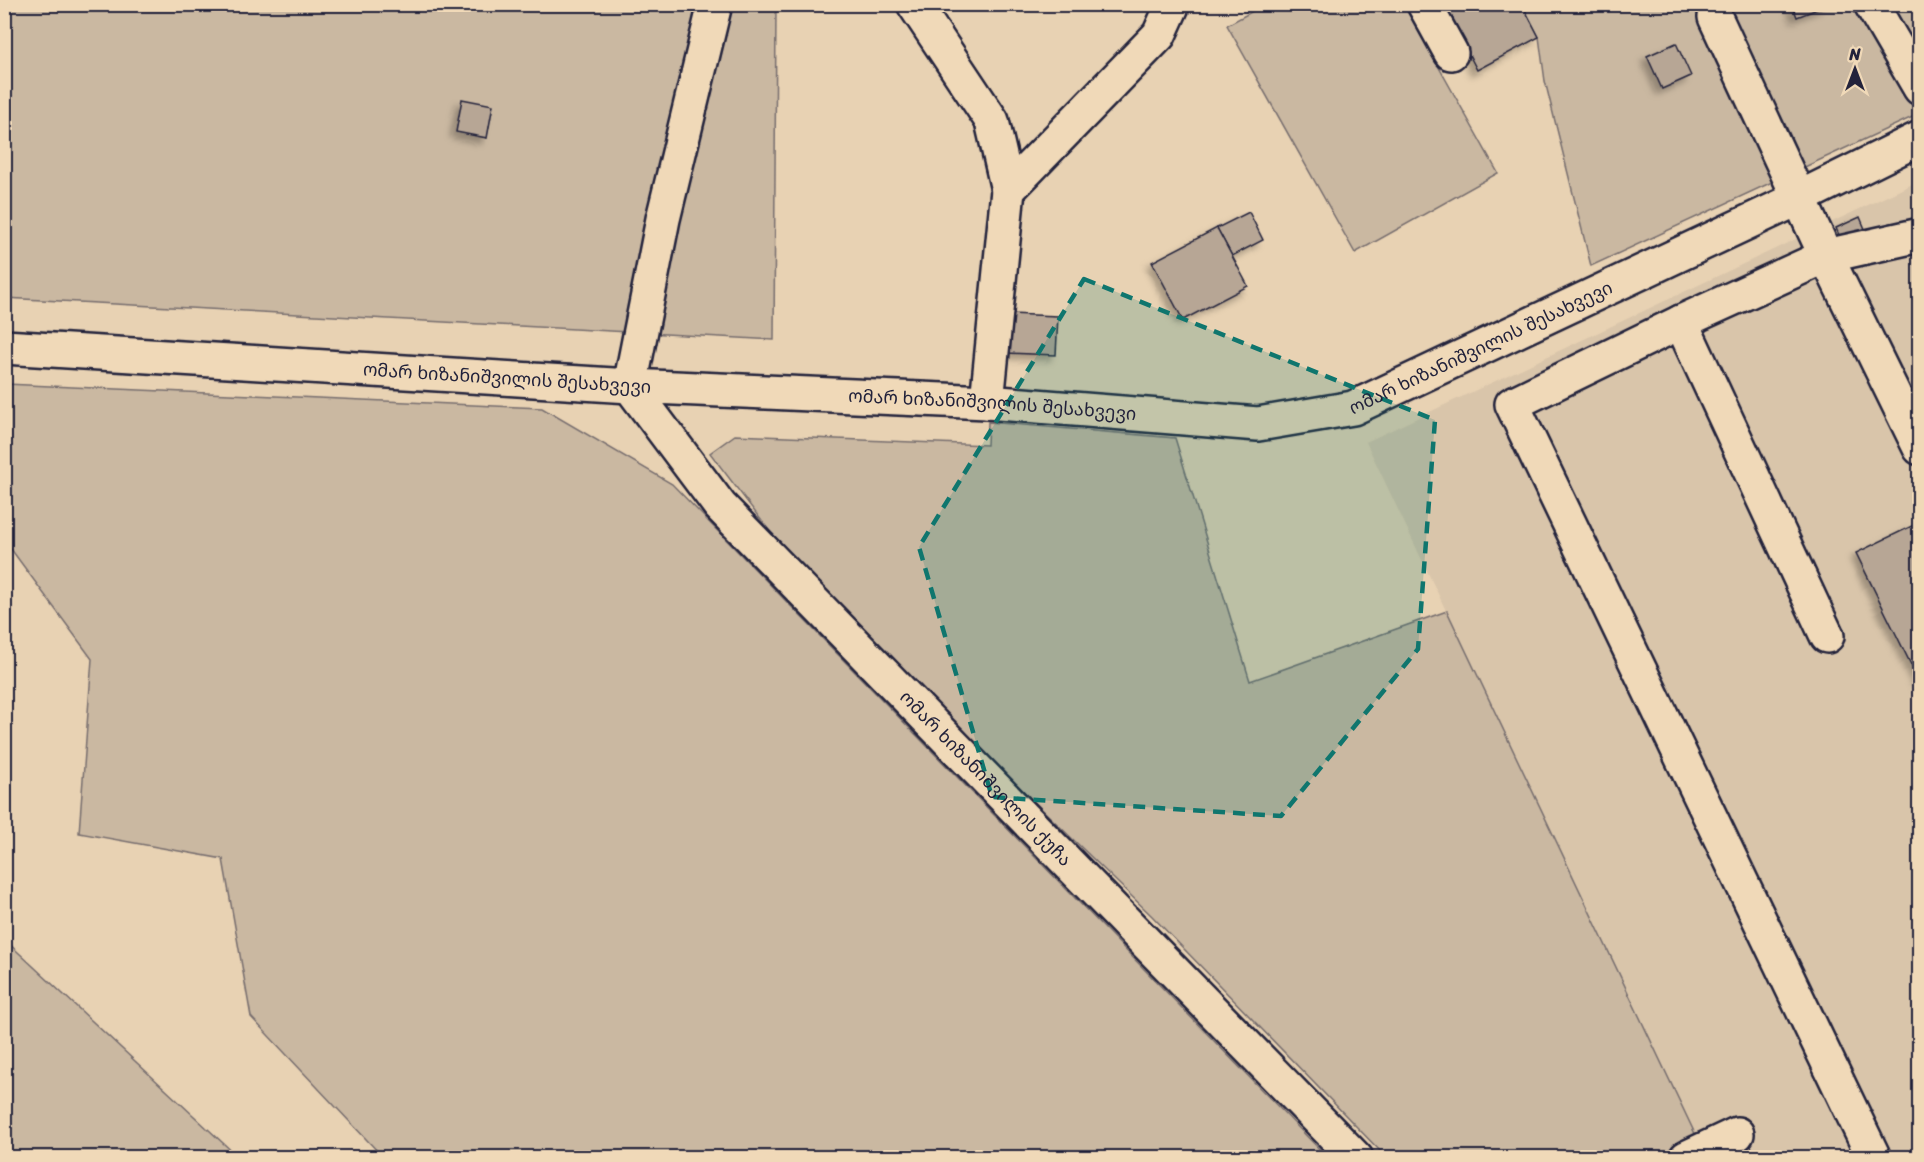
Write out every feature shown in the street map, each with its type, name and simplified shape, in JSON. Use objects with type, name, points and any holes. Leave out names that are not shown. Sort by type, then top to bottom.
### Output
[{"type":"street","points":[[630,386],[663,219],[715,4]]},
{"type":"street","points":[[914,4],[992,122],[1008,190],[987,402]]},
{"type":"street","points":[[1008,190],[1159,35],[1173,4]]},
{"type":"street","points":[[1425,4],[1451,53]]},
{"type":"street","points":[[1871,4],[1920,88]]},
{"type":"street","points":[[1715,17],[1826,256],[1920,448]]},
{"type":"street","name":"ომარ ხიზანიშვილის შესახვევი","points":[[4,347],[630,386],[987,402],[1258,424],[1353,408],[1799,198],[1920,138]]},
{"type":"street","points":[[1874,1158],[1512,404],[1681,322],[1826,256],[1920,235]]},
{"type":"street","points":[[1681,322],[1827,636]]},
{"type":"street","name":"ომარ ხიზანიშვილის ქუჩა","points":[[630,386],[720,506],[1356,1158]]},
{"type":"street","points":[[1686,1158],[1737,1134]]},
{"type":"highlighted area","points":[[1084,279],[1435,420],[1418,649],[1281,816],[992,797],[919,547]]},
{"type":"shaded area","points":[[4,5],[776,5],[774,340],[5,298]]},
{"type":"shaded area","points":[[1264,5],[1404,5],[1498,173],[1355,253],[1227,25]]},
{"type":"shaded area","points":[[1522,5],[1919,5],[1919,114],[1591,266],[1545,81],[1539,37]]},
{"type":"shaded area","points":[[1919,181],[1919,1157],[1705,1157],[1366,442]]},
{"type":"shaded area","points":[[5,384],[542,408],[672,484],[1327,1157],[383,1157],[251,1017],[223,859],[79,833],[92,659],[5,541]]},
{"type":"shaded area","points":[[988,422],[1175,438],[1250,681],[1447,611],[1706,1157],[1386,1157],[1152,916],[810,584],[710,453],[735,435],[987,445]]},
{"type":"shaded area","points":[[5,940],[238,1157],[5,1157]]},
{"type":"building","points":[[1443,4],[1522,4],[1539,37],[1477,70]]},
{"type":"building","points":[[1792,4],[1828,4],[1828,5],[1797,17]]},
{"type":"building","points":[[1676,43],[1691,76],[1662,89],[1647,56]]},
{"type":"building","points":[[462,99],[493,105],[487,138],[456,132]]},
{"type":"building","points":[[1249,212],[1263,240],[1232,256],[1217,228]]},
{"type":"building","points":[[1860,217],[1868,236],[1844,247],[1836,228]]},
{"type":"building","points":[[1217,228],[1248,286],[1183,320],[1152,262]]},
{"type":"building","points":[[1009,314],[1058,316],[1056,355],[1007,353]]},
{"type":"building","points":[[1916,524],[1920,532],[1920,683],[1856,553]]},
{"type":"building","points":[[1750,1144],[1757,1158],[1722,1158]]}]
